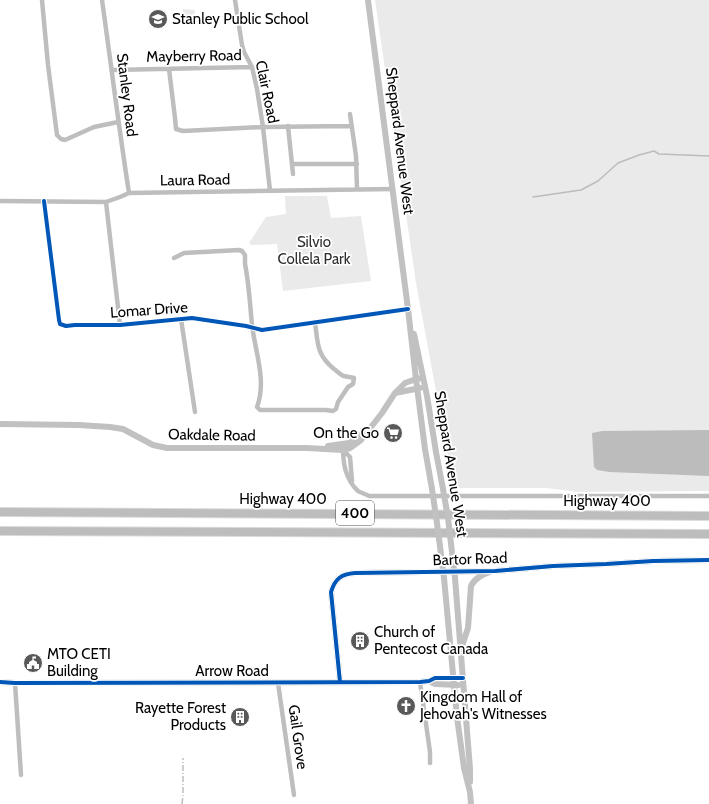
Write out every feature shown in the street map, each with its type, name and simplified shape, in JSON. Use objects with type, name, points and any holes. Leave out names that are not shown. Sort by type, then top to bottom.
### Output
[{"type":"highway","name":"Highway 400","points":[[0,512],[709,516]]},
{"type":"highway","name":"400","points":[[0,531],[709,534]]},
{"type":"street","points":[[42,0],[57,135],[61,139],[65,140],[99,126],[118,122]]},
{"type":"street","name":"Stanley Road","points":[[102,0],[129,193]]},
{"type":"street","name":"Clair Road","points":[[235,0],[242,45],[252,66],[257,89],[270,191]]},
{"type":"street","name":"Sheppard Avenue West","points":[[368,0],[417,389],[444,578],[453,678],[464,768],[470,792]]},
{"type":"street","name":"Mayberry Road","points":[[112,70],[252,66]]},
{"type":"street","points":[[169,69],[176,118],[175,123],[176,129],[179,131],[288,126],[351,126]]},
{"type":"street","points":[[350,114],[356,164],[357,189]]},
{"type":"street","points":[[288,126],[293,174]]},
{"type":"street","points":[[292,164],[356,164]]},
{"type":"street","name":"Laura Road","points":[[0,201],[106,202],[129,193],[393,189]]},
{"type":"street","name":"Lomar Drive","points":[[44,201],[59,320],[60,324],[66,326],[120,325],[192,318],[252,327],[262,330],[408,309]]},
{"type":"street","points":[[106,202],[120,325]]},
{"type":"street","points":[[174,258],[184,253],[238,250],[242,251],[245,255],[252,327],[260,374],[260,398],[257,407],[260,410],[333,411],[336,409],[338,402],[348,387],[353,384],[354,379],[335,370],[321,355],[318,349],[315,322]]},
{"type":"street","name":"Sheppard Avenue West","points":[[408,309],[425,386],[448,518],[461,652],[470,769],[471,804]]},
{"type":"street","points":[[181,319],[195,412]]},
{"type":"street","points":[[423,378],[405,383],[395,393],[370,429],[343,447],[343,461],[346,473],[352,484],[359,491],[369,496],[709,496]]},
{"type":"street","points":[[395,393],[425,386]]},
{"type":"street","name":"Oakdale Road","points":[[0,424],[110,427],[123,430],[153,445],[167,448],[343,447]]},
{"type":"street","name":"Bartor Road","points":[[340,682],[331,592],[333,584],[343,575],[355,573],[495,570],[653,561],[709,560]]},
{"type":"street","points":[[461,652],[468,628],[470,591],[472,584],[474,580],[482,575],[495,570]]},
{"type":"street","name":"Arrow Road","points":[[0,682],[420,682],[429,681],[435,678],[453,678],[463,681]]},
{"type":"street","name":"Arrow Road","points":[[429,681],[435,684],[454,685],[463,681]]},
{"type":"street","points":[[420,682],[430,752],[430,763]]},
{"type":"street","points":[[15,683],[21,775]]},
{"type":"street","name":"Gail Grove","points":[[278,683],[294,795]]},
{"type":"green space","points":[[375,0],[709,0],[709,491],[578,492],[546,488],[454,488],[459,484],[453,483],[416,283]]},
{"type":"green space","points":[[183,9],[195,10],[194,19],[182,18]]},
{"type":"green space","name":"Silvio Collela Park","points":[[285,196],[327,196],[331,218],[361,216],[371,281],[283,291],[277,244],[251,245],[249,243],[266,217],[286,214]]},
{"type":"shaded area","points":[[709,430],[709,476],[609,472],[597,470],[594,467],[592,433],[602,431]]},
{"type":"waterway","points":[[533,197],[581,190],[598,181],[618,163],[654,151],[659,154],[709,156]]},
{"type":"railway","points":[[182,804],[183,758]]},
{"type":"cycle path","points":[[44,201],[59,320],[60,324],[66,326],[120,325],[192,318],[246,326],[262,330],[408,309]]},
{"type":"cycle path","points":[[340,682],[331,592],[334,584],[342,576],[355,573],[495,571],[553,566],[709,560]]},
{"type":"cycle path","points":[[0,682],[420,682],[429,681],[435,678],[463,678]]},
{"type":"place","name":"Stanley Public School","points":[[158,19]]},
{"type":"place","name":"On the Go","points":[[393,433]]},
{"type":"place","name":"Church of Pentecost Canada","points":[[360,641]]},
{"type":"place","name":"MTO CETI Building","points":[[33,663]]},
{"type":"place","name":"Kingdom Hall of Jehovah's Witnesses","points":[[406,706]]},
{"type":"place","name":"Rayette Forest Products","points":[[240,717]]}]
